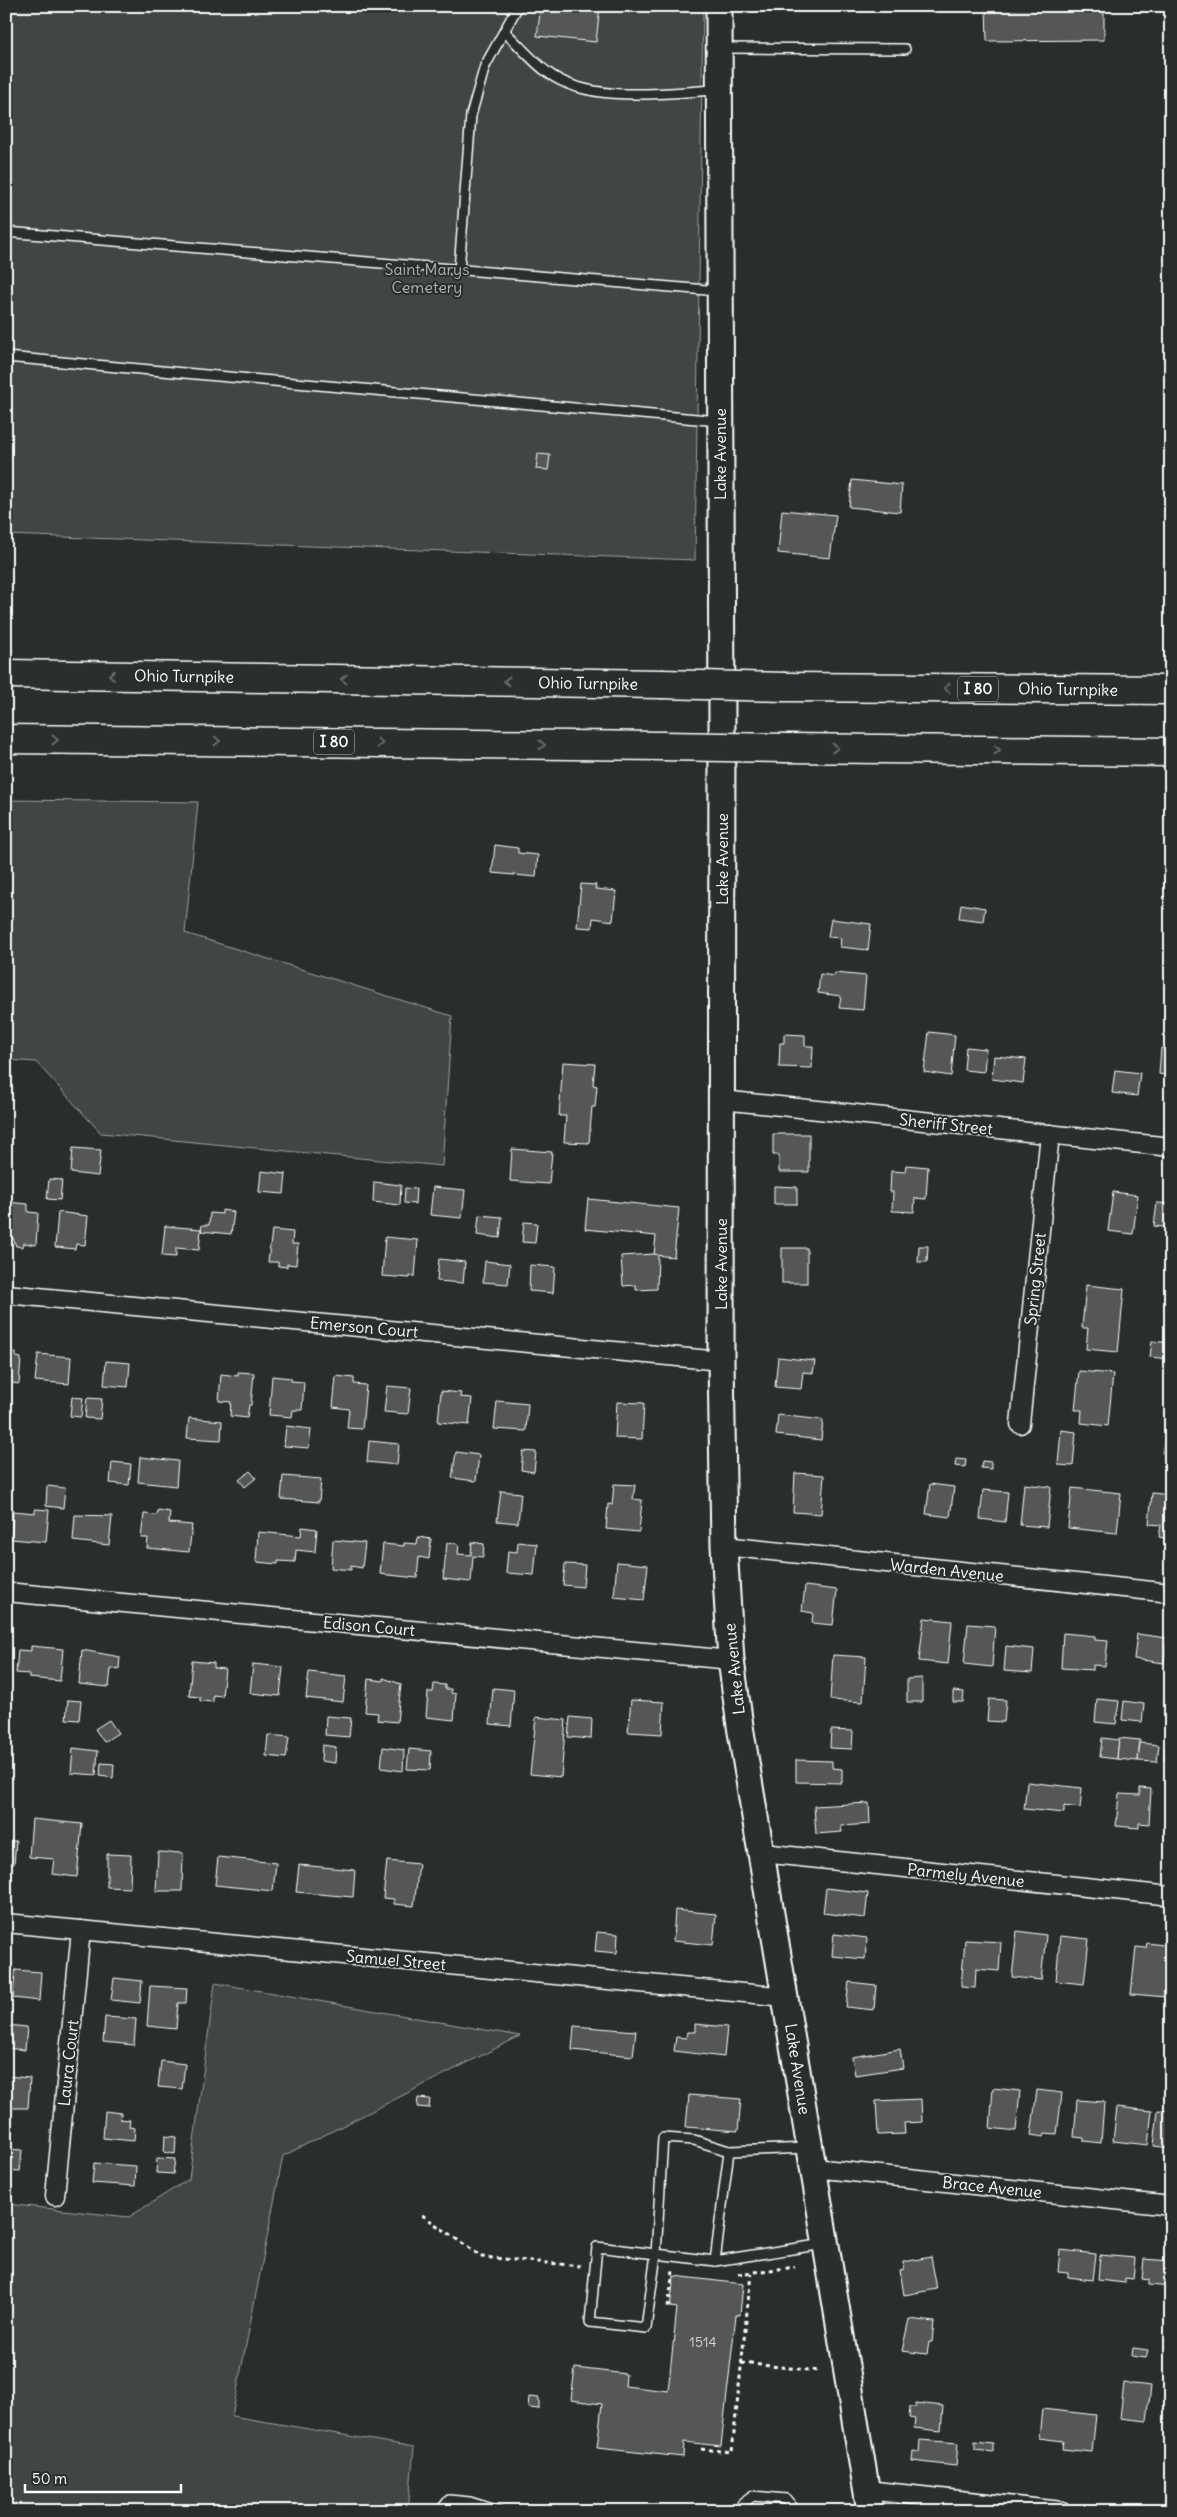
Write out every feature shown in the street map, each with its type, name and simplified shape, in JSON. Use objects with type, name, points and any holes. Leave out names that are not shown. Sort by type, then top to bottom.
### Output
[{"type":"highway","name":"Ohio Turnpike","points":[[6,674],[786,687],[1171,690]]},
{"type":"highway","name":"I 80","points":[[6,739],[1171,752]]},
{"type":"street","name":"Lake Avenue","points":[[719,6],[722,720],[721,1361],[724,1546],[731,1660],[868,2500]]},
{"type":"street","name":"Sheriff Street","points":[[722,1100],[1171,1147]]},
{"type":"street","name":"Spring Street","points":[[1020,1424],[1050,1134]]},
{"type":"street","name":"Emerson Court","points":[[6,1294],[721,1361]]},
{"type":"street","name":"Warden Avenue","points":[[724,1546],[1171,1593]]},
{"type":"street","name":"Edison Court","points":[[6,1592],[731,1660]]},
{"type":"street","name":"Parmely Avenue","points":[[762,1853],[1171,1896]]},
{"type":"street","name":"Samuel Street","points":[[6,1923],[786,1997]]},
{"type":"street","name":"Laura Court","points":[[55,2196],[81,1930]]},
{"type":"street","name":"Brace Avenue","points":[[812,2158],[1171,2206]]},
{"type":"street","points":[[868,2500],[1062,2511]]},
{"type":"lane","points":[[460,270],[471,115],[485,66],[518,6]]},
{"type":"lane","points":[[505,32],[547,72],[563,82],[585,90],[617,94],[720,90]]},
{"type":"lane","points":[[719,48],[905,49]]},
{"type":"lane","points":[[6,232],[720,291]]},
{"type":"lane","points":[[6,357],[720,421]]},
{"type":"lane","points":[[812,2158],[729,2151],[694,2140],[663,2138],[656,2254],[646,2328],[590,2322],[597,2246],[656,2254],[715,2261],[827,2244]]},
{"type":"lane","points":[[715,2261],[729,2151]]},
{"type":"lane","points":[[741,2511],[742,2504],[753,2496],[786,2499],[796,2511]]},
{"type":"lane","points":[[440,2511],[448,2500],[470,2502],[499,2511]]},
{"type":"path","points":[[422,2215],[482,2257],[580,2266]]},
{"type":"path","points":[[736,2274],[751,2274],[795,2267]]},
{"type":"path","points":[[668,2308],[671,2276],[673,2272],[680,2268]]},
{"type":"path","points":[[701,2449],[732,2452],[751,2274]]},
{"type":"path","points":[[741,2363],[819,2371]]},
{"type":"green space","name":"Saint Marys Cemetery","points":[[6,6],[703,6],[695,560],[6,535]]},
{"type":"green space","points":[[6,800],[198,802],[185,933],[452,1016],[442,1166],[101,1133],[36,1062],[6,1060]]},
{"type":"green space","points":[[215,1983],[520,2036],[283,2156],[232,2416],[414,2447],[408,2511],[6,2511],[6,2204],[129,2217],[189,2179]]},
{"type":"building","points":[[541,6],[600,6],[596,42],[537,36]]},
{"type":"building","points":[[986,6],[1104,6],[1104,40],[987,41]]},
{"type":"building","points":[[538,454],[550,455],[548,470],[536,469]]},
{"type":"building","points":[[852,480],[902,485],[900,512],[849,507]]},
{"type":"building","points":[[782,510],[836,515],[830,558],[778,553]]},
{"type":"building","points":[[495,845],[518,848],[518,853],[538,855],[536,877],[492,873]]},
{"type":"building","points":[[581,884],[596,885],[595,889],[616,891],[613,921],[593,918],[592,928],[577,927]]},
{"type":"building","points":[[961,904],[985,908],[983,921],[959,918]]},
{"type":"building","points":[[831,919],[871,924],[868,950],[840,947],[841,938],[828,937]]},
{"type":"building","points":[[835,973],[866,976],[863,1010],[839,1008],[841,996],[818,993],[820,974],[834,976]]},
{"type":"building","points":[[929,1032],[955,1035],[951,1076],[924,1072]]},
{"type":"building","points":[[784,1034],[805,1035],[805,1046],[813,1046],[812,1068],[779,1067],[780,1043],[784,1043]]},
{"type":"building","points":[[966,1047],[986,1049],[984,1072],[964,1070]]},
{"type":"building","points":[[1161,1048],[1171,1049],[1171,1076],[1159,1074]]},
{"type":"building","points":[[994,1056],[1026,1059],[1023,1083],[992,1079]]},
{"type":"building","points":[[563,1062],[595,1064],[593,1085],[597,1086],[595,1107],[592,1107],[589,1143],[564,1142],[566,1116],[559,1116]]},
{"type":"building","points":[[1115,1070],[1140,1073],[1137,1096],[1112,1093]]},
{"type":"building","points":[[773,1134],[809,1134],[809,1172],[779,1172],[779,1155],[773,1155]]},
{"type":"building","points":[[73,1148],[101,1150],[98,1176],[71,1173]]},
{"type":"building","points":[[6,1149],[10,1150],[9,1169],[6,1169]]},
{"type":"building","points":[[512,1149],[552,1152],[549,1184],[510,1181]]},
{"type":"building","points":[[906,1165],[928,1167],[926,1199],[915,1198],[914,1212],[892,1211],[893,1192],[890,1192],[891,1171],[905,1172]]},
{"type":"building","points":[[261,1171],[286,1174],[284,1194],[259,1192]]},
{"type":"building","points":[[49,1179],[62,1180],[60,1200],[47,1199]]},
{"type":"building","points":[[374,1182],[401,1185],[400,1205],[373,1202]]},
{"type":"building","points":[[774,1186],[797,1187],[797,1204],[774,1204]]},
{"type":"building","points":[[433,1187],[465,1190],[462,1218],[430,1215]]},
{"type":"building","points":[[405,1188],[416,1189],[415,1204],[404,1203]]},
{"type":"building","points":[[1113,1192],[1138,1195],[1133,1234],[1108,1231]]},
{"type":"building","points":[[588,1199],[679,1208],[674,1257],[654,1255],[656,1236],[585,1229]]},
{"type":"building","points":[[6,1202],[28,1204],[28,1212],[38,1213],[36,1245],[24,1243],[23,1247],[16,1246],[13,1238],[6,1238]]},
{"type":"building","points":[[1157,1203],[1171,1204],[1171,1228],[1154,1226]]},
{"type":"building","points":[[222,1210],[234,1212],[231,1234],[201,1231],[202,1225],[209,1225],[210,1213],[222,1214]]},
{"type":"building","points":[[58,1212],[88,1216],[85,1245],[76,1244],[75,1249],[55,1247]]},
{"type":"building","points":[[479,1215],[502,1217],[500,1238],[477,1235]]},
{"type":"building","points":[[524,1222],[537,1223],[535,1243],[522,1242]]},
{"type":"building","points":[[165,1226],[201,1229],[199,1250],[176,1248],[176,1257],[162,1256]]},
{"type":"building","points":[[272,1230],[293,1232],[292,1244],[298,1244],[296,1265],[287,1264],[287,1267],[278,1266],[278,1262],[268,1262]]},
{"type":"building","points":[[385,1237],[418,1240],[415,1276],[410,1276],[410,1278],[382,1276]]},
{"type":"building","points":[[919,1246],[928,1246],[927,1262],[918,1262]]},
{"type":"building","points":[[782,1248],[807,1248],[807,1283],[782,1283]]},
{"type":"building","points":[[658,1255],[657,1289],[636,1290],[636,1285],[623,1286],[621,1256]]},
{"type":"building","points":[[439,1259],[465,1262],[463,1283],[437,1281]]},
{"type":"building","points":[[485,1261],[510,1264],[508,1284],[483,1282]]},
{"type":"building","points":[[530,1265],[555,1267],[553,1293],[529,1291]]},
{"type":"building","points":[[1086,1285],[1124,1289],[1118,1352],[1086,1349],[1088,1328],[1082,1328]]},
{"type":"building","points":[[1152,1341],[1171,1343],[1170,1359],[1150,1357]]},
{"type":"building","points":[[6,1346],[10,1347],[10,1353],[16,1353],[16,1357],[21,1358],[19,1384],[6,1382]]},
{"type":"building","points":[[38,1354],[71,1357],[69,1384],[35,1381]]},
{"type":"building","points":[[778,1357],[815,1361],[813,1373],[803,1372],[801,1389],[775,1387]]},
{"type":"building","points":[[106,1361],[130,1363],[128,1387],[104,1385]]},
{"type":"building","points":[[1079,1371],[1113,1374],[1108,1426],[1081,1423],[1082,1410],[1075,1410]]},
{"type":"building","points":[[238,1372],[254,1373],[251,1405],[249,1405],[247,1418],[230,1416],[231,1402],[219,1401],[221,1374],[238,1376]]},
{"type":"building","points":[[272,1376],[291,1378],[291,1381],[304,1382],[302,1410],[293,1410],[292,1417],[269,1415]]},
{"type":"building","points":[[336,1376],[354,1378],[354,1384],[366,1385],[362,1429],[347,1428],[349,1409],[333,1407]]},
{"type":"building","points":[[387,1386],[411,1388],[408,1414],[384,1412]]},
{"type":"building","points":[[441,1391],[461,1393],[460,1397],[472,1398],[469,1425],[438,1422]]},
{"type":"building","points":[[72,1397],[83,1398],[81,1417],[70,1416]]},
{"type":"building","points":[[87,1398],[102,1399],[100,1419],[85,1418]]},
{"type":"building","points":[[497,1401],[528,1404],[526,1431],[494,1429]]},
{"type":"building","points":[[617,1402],[644,1403],[642,1439],[615,1438]]},
{"type":"building","points":[[778,1415],[823,1420],[821,1440],[776,1435]]},
{"type":"building","points":[[189,1418],[222,1421],[221,1440],[187,1438]]},
{"type":"building","points":[[286,1426],[311,1429],[309,1448],[284,1446]]},
{"type":"building","points":[[1061,1430],[1076,1432],[1073,1466],[1058,1465]]},
{"type":"building","points":[[369,1441],[399,1444],[397,1465],[367,1462]]},
{"type":"building","points":[[1164,1442],[1171,1443],[1171,1454],[1162,1453]]},
{"type":"building","points":[[523,1451],[536,1452],[534,1472],[521,1470]]},
{"type":"building","points":[[456,1452],[479,1455],[476,1481],[452,1478]]},
{"type":"building","points":[[140,1457],[178,1461],[176,1486],[138,1482]]},
{"type":"building","points":[[956,1459],[966,1460],[965,1467],[955,1466]]},
{"type":"building","points":[[982,1461],[991,1462],[991,1469],[981,1468]]},
{"type":"building","points":[[112,1462],[131,1464],[129,1485],[110,1483]]},
{"type":"building","points":[[250,1471],[256,1478],[245,1487],[239,1480]]},
{"type":"building","points":[[795,1473],[824,1475],[821,1514],[793,1512]]},
{"type":"building","points":[[283,1476],[321,1479],[319,1502],[281,1499]]},
{"type":"building","points":[[614,1484],[635,1485],[633,1499],[642,1500],[639,1532],[606,1529],[608,1504],[612,1505]]},
{"type":"building","points":[[930,1484],[954,1487],[950,1517],[926,1514]]},
{"type":"building","points":[[1024,1484],[1051,1487],[1047,1527],[1020,1525]]},
{"type":"building","points":[[47,1486],[65,1488],[63,1508],[46,1506]]},
{"type":"building","points":[[1072,1488],[1121,1493],[1117,1533],[1068,1528]]},
{"type":"building","points":[[983,1490],[1008,1492],[1005,1522],[980,1519]]},
{"type":"building","points":[[501,1491],[521,1493],[518,1523],[497,1521]]},
{"type":"building","points":[[1152,1493],[1171,1495],[1171,1539],[1159,1537],[1161,1525],[1149,1524]]},
{"type":"building","points":[[35,1509],[49,1510],[46,1542],[11,1539],[13,1511],[35,1513]]},
{"type":"building","points":[[158,1510],[170,1512],[169,1523],[192,1525],[189,1552],[147,1548],[148,1538],[141,1538],[144,1514],[157,1515]]},
{"type":"building","points":[[75,1515],[112,1516],[109,1545],[73,1541]]},
{"type":"building","points":[[302,1527],[317,1529],[315,1552],[296,1550],[295,1562],[278,1561],[278,1564],[256,1562],[258,1532],[301,1536]]},
{"type":"building","points":[[418,1537],[431,1539],[429,1559],[419,1557],[417,1578],[380,1574],[383,1544],[404,1546],[404,1543],[417,1544]]},
{"type":"building","points":[[333,1540],[365,1543],[362,1568],[351,1566],[351,1570],[331,1568]]},
{"type":"building","points":[[472,1542],[484,1544],[483,1557],[473,1556],[471,1582],[443,1579],[447,1543],[459,1544],[458,1554],[471,1555]]},
{"type":"building","points":[[518,1542],[537,1544],[534,1575],[506,1573],[508,1551],[517,1552]]},
{"type":"building","points":[[617,1562],[648,1565],[644,1600],[614,1597]]},
{"type":"building","points":[[565,1564],[585,1565],[583,1587],[563,1585]]},
{"type":"building","points":[[805,1586],[837,1590],[833,1625],[812,1623],[813,1613],[802,1611]]},
{"type":"building","points":[[924,1618],[952,1621],[948,1664],[919,1661]]},
{"type":"building","points":[[968,1624],[995,1626],[992,1667],[964,1664]]},
{"type":"building","points":[[1063,1633],[1095,1636],[1095,1640],[1108,1641],[1105,1666],[1093,1665],[1093,1670],[1061,1668]]},
{"type":"building","points":[[1137,1634],[1167,1638],[1164,1663],[1134,1659]]},
{"type":"building","points":[[31,1646],[63,1649],[60,1681],[29,1678],[29,1674],[16,1673],[18,1650],[31,1651]]},
{"type":"building","points":[[1006,1646],[1034,1649],[1032,1673],[1004,1671]]},
{"type":"building","points":[[82,1650],[120,1657],[119,1669],[111,1668],[109,1687],[79,1684]]},
{"type":"building","points":[[833,1655],[866,1657],[863,1702],[830,1700]]},
{"type":"building","points":[[192,1661],[214,1663],[214,1668],[225,1669],[222,1696],[213,1695],[213,1702],[200,1701],[200,1697],[189,1696]]},
{"type":"building","points":[[253,1664],[283,1667],[280,1696],[250,1693]]},
{"type":"building","points":[[309,1672],[346,1676],[343,1702],[306,1698]]},
{"type":"building","points":[[383,1678],[401,1684],[397,1722],[377,1720],[378,1713],[365,1712],[368,1679],[383,1681]]},
{"type":"building","points":[[922,1678],[922,1702],[907,1702],[907,1679]]},
{"type":"building","points":[[434,1684],[445,1685],[445,1689],[451,1689],[451,1693],[456,1694],[454,1720],[426,1717],[428,1692],[433,1692]]},
{"type":"building","points":[[493,1688],[514,1690],[511,1726],[490,1724]]},
{"type":"building","points":[[953,1691],[964,1692],[963,1702],[953,1702]]},
{"type":"building","points":[[989,1699],[1006,1700],[1004,1722],[987,1721]]},
{"type":"building","points":[[1097,1699],[1119,1701],[1116,1724],[1095,1722]]},
{"type":"building","points":[[68,1700],[81,1701],[79,1720],[66,1719]]},
{"type":"building","points":[[631,1700],[664,1702],[662,1734],[628,1732]]},
{"type":"building","points":[[1124,1701],[1144,1704],[1142,1722],[1122,1720]]},
{"type":"building","points":[[326,1716],[351,1718],[349,1737],[325,1735]]},
{"type":"building","points":[[536,1717],[566,1720],[561,1777],[530,1774]]},
{"type":"building","points":[[570,1717],[592,1719],[591,1739],[568,1737]]},
{"type":"building","points":[[109,1720],[118,1733],[104,1742],[95,1729]]},
{"type":"building","points":[[831,1730],[853,1731],[852,1749],[830,1748]]},
{"type":"building","points":[[268,1735],[289,1737],[286,1758],[266,1756]]},
{"type":"building","points":[[1102,1738],[1119,1740],[1117,1759],[1100,1757]]},
{"type":"building","points":[[1119,1738],[1140,1740],[1138,1761],[1117,1759]]},
{"type":"building","points":[[1140,1743],[1159,1745],[1157,1762],[1138,1761]]},
{"type":"building","points":[[322,1745],[336,1747],[335,1763],[321,1761]]},
{"type":"building","points":[[383,1747],[404,1750],[403,1771],[381,1768]]},
{"type":"building","points":[[1165,1747],[1171,1747],[1171,1761],[1164,1760]]},
{"type":"building","points":[[73,1748],[98,1751],[96,1775],[71,1773]]},
{"type":"building","points":[[409,1749],[431,1751],[430,1770],[407,1769]]},
{"type":"building","points":[[796,1760],[832,1761],[832,1768],[842,1769],[842,1783],[796,1782]]},
{"type":"building","points":[[101,1763],[114,1764],[113,1778],[100,1776]]},
{"type":"building","points":[[1027,1782],[1082,1788],[1080,1808],[1064,1806],[1064,1813],[1024,1809]]},
{"type":"building","points":[[1140,1788],[1151,1789],[1149,1824],[1139,1823],[1139,1828],[1116,1826],[1119,1794],[1140,1795]]},
{"type":"building","points":[[869,1803],[870,1824],[841,1826],[842,1832],[816,1834],[814,1806]]},
{"type":"building","points":[[32,1819],[82,1824],[77,1877],[52,1874],[54,1859],[29,1857]]},
{"type":"building","points":[[6,1841],[16,1841],[14,1864],[6,1864]]},
{"type":"building","points":[[158,1852],[183,1853],[182,1891],[156,1891]]},
{"type":"building","points":[[107,1854],[131,1855],[130,1888],[107,1887]]},
{"type":"building","points":[[218,1857],[276,1863],[273,1891],[215,1885]]},
{"type":"building","points":[[387,1861],[419,1864],[414,1906],[394,1904],[394,1899],[383,1898]]},
{"type":"building","points":[[299,1865],[355,1870],[353,1897],[296,1892]]},
{"type":"building","points":[[826,1888],[868,1893],[865,1918],[823,1913]]},
{"type":"building","points":[[675,1910],[716,1914],[713,1945],[673,1941]]},
{"type":"building","points":[[1017,1931],[1046,1935],[1041,1980],[1012,1977]]},
{"type":"building","points":[[597,1932],[618,1934],[617,1953],[595,1951]]},
{"type":"building","points":[[834,1934],[867,1938],[865,1959],[832,1956]]},
{"type":"building","points":[[1060,1936],[1089,1939],[1084,1984],[1056,1981]]},
{"type":"building","points":[[965,1940],[1001,1942],[999,1971],[976,1969],[975,1988],[961,1987]]},
{"type":"building","points":[[1147,1943],[1171,1946],[1166,1997],[1131,1994],[1136,1947],[1146,1948]]},
{"type":"building","points":[[15,1970],[41,1972],[39,2001],[13,1998]]},
{"type":"building","points":[[114,1978],[142,1981],[140,2003],[111,2000]]},
{"type":"building","points":[[849,1982],[876,1985],[874,2010],[846,2007]]},
{"type":"building","points":[[150,1986],[187,1988],[186,2003],[178,2003],[176,2029],[147,2026]]},
{"type":"building","points":[[105,2017],[136,2019],[134,2045],[103,2042]]},
{"type":"building","points":[[695,2024],[727,2027],[724,2057],[674,2051],[676,2037],[686,2038],[687,2032],[695,2032]]},
{"type":"building","points":[[6,2025],[27,2027],[25,2050],[6,2048]]},
{"type":"building","points":[[574,2026],[636,2031],[633,2056],[572,2050]]},
{"type":"building","points":[[900,2049],[903,2068],[855,2075],[852,2057]]},
{"type":"building","points":[[161,2061],[185,2064],[182,2089],[158,2087]]},
{"type":"building","points":[[6,2076],[30,2078],[28,2108],[6,2108]]},
{"type":"building","points":[[993,2088],[1020,2091],[1016,2131],[990,2128]]},
{"type":"building","points":[[1037,2090],[1062,2093],[1057,2134],[1045,2133],[1044,2137],[1031,2135]]},
{"type":"building","points":[[689,2095],[741,2099],[738,2131],[686,2127]]},
{"type":"building","points":[[418,2098],[430,2099],[429,2108],[417,2107]]},
{"type":"building","points":[[921,2099],[922,2122],[904,2123],[905,2134],[878,2135],[876,2101]]},
{"type":"building","points":[[1077,2100],[1104,2102],[1101,2143],[1084,2141],[1084,2138],[1074,2137]]},
{"type":"building","points":[[1117,2107],[1152,2111],[1148,2145],[1113,2141]]},
{"type":"building","points":[[1158,2110],[1171,2111],[1171,2148],[1154,2146]]},
{"type":"building","points":[[105,2111],[121,2113],[120,2119],[130,2120],[129,2127],[135,2128],[134,2141],[103,2138]]},
{"type":"building","points":[[165,2136],[176,2137],[175,2154],[164,2152]]},
{"type":"building","points":[[6,2149],[22,2150],[20,2171],[6,2170]]},
{"type":"building","points":[[157,2158],[175,2159],[173,2174],[156,2173]]},
{"type":"building","points":[[94,2163],[136,2166],[135,2186],[92,2183]]},
{"type":"building","points":[[1060,2250],[1096,2254],[1093,2280],[1068,2277],[1068,2273],[1058,2272]]},
{"type":"building","points":[[1100,2255],[1135,2258],[1133,2279],[1125,2278],[1125,2283],[1098,2280]]},
{"type":"building","points":[[931,2257],[937,2289],[904,2295],[900,2270],[904,2269],[903,2262]]},
{"type":"building","points":[[1144,2259],[1171,2261],[1171,2287],[1149,2285],[1149,2280],[1142,2279]]},
{"type":"building","points":[[674,2276],[743,2284],[740,2315],[736,2315],[721,2446],[684,2442],[683,2457],[597,2448],[602,2404],[571,2400],[575,2368],[626,2374],[625,2386],[668,2391],[677,2308],[670,2307]]},
{"type":"building","points":[[909,2319],[934,2322],[932,2342],[929,2342],[927,2354],[902,2351]]},
{"type":"building","points":[[1133,2348],[1148,2350],[1146,2358],[1132,2356]]},
{"type":"building","points":[[1124,2383],[1151,2386],[1147,2421],[1120,2418]]},
{"type":"building","points":[[529,2397],[539,2398],[539,2409],[528,2408]]},
{"type":"building","points":[[916,2403],[943,2406],[941,2431],[914,2428],[915,2419],[909,2418],[910,2407],[916,2407]]},
{"type":"building","points":[[1042,2409],[1096,2415],[1092,2452],[1062,2449],[1063,2441],[1039,2438]]},
{"type":"building","points":[[920,2440],[958,2443],[956,2466],[912,2461],[913,2451],[919,2452]]},
{"type":"building","points":[[975,2442],[993,2444],[993,2452],[975,2450]]}]
